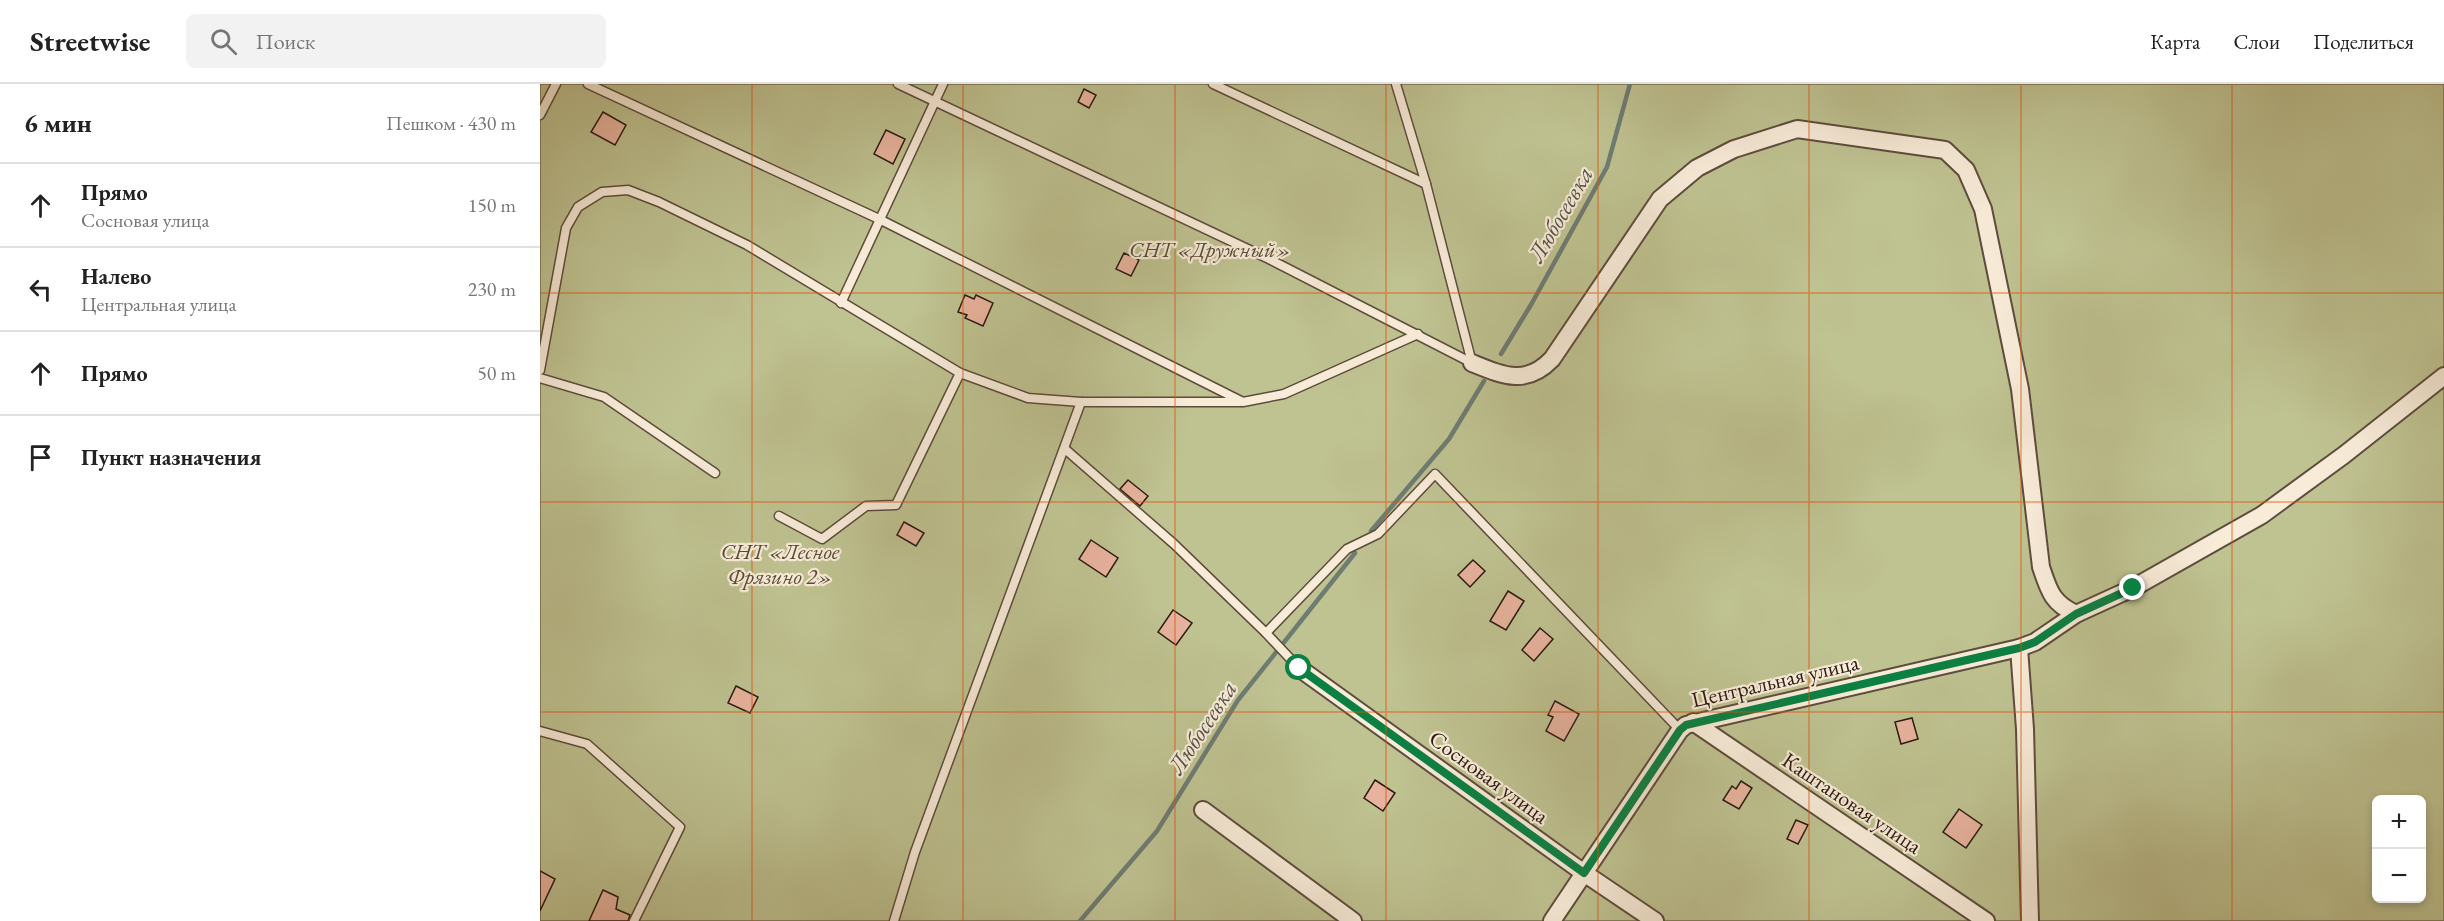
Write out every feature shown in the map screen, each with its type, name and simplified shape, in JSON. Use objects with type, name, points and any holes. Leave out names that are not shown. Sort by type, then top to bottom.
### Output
[{"type":"street","points":[[1472,363],[1505,375],[1527,376],[1540,371],[1552,359],[1660,199],[1697,168],[1734,149],[1797,129],[1945,150],[1966,170],[1983,209],[2020,389],[2041,567],[2050,595],[2062,608],[2076,614]]},
{"type":"street","name":"Центральная улица","points":[[1552,921],[1686,726],[2019,648],[2035,642],[2076,614],[2133,588],[2262,515],[2344,455],[2444,376]]},
{"type":"street","points":[[2019,648],[2025,729],[2030,921]]},
{"type":"street","name":"Сосновая улица","points":[[1299,668],[1584,873],[1655,921]]},
{"type":"street","name":"Каштановая улица","points":[[1686,726],[1986,921]]},
{"type":"street","points":[[1203,810],[1353,921]]},
{"type":"lane","points":[[540,115],[556,84]]},
{"type":"lane","points":[[588,84],[879,219],[1243,402]]},
{"type":"lane","points":[[898,84],[1269,259],[1472,363]]},
{"type":"lane","points":[[841,303],[943,84]]},
{"type":"lane","points":[[1214,84],[1426,184]]},
{"type":"lane","points":[[1396,84],[1426,184],[1472,363]]},
{"type":"lane","points":[[540,370],[566,228],[578,207],[602,192],[628,190],[660,202],[747,245],[960,374],[1028,398],[1081,402],[1243,402],[1284,394],[1418,334]]},
{"type":"lane","points":[[779,516],[822,539],[866,506],[896,504],[960,374]]},
{"type":"lane","points":[[540,378],[604,397],[715,473]]},
{"type":"lane","points":[[894,921],[915,852],[1081,402]]},
{"type":"lane","points":[[1065,449],[1174,544],[1299,668]]},
{"type":"lane","points":[[1266,633],[1347,549],[1378,534],[1435,474],[1686,726]]},
{"type":"lane","points":[[540,731],[587,744],[680,827],[634,921]]},
{"type":"green space","points":[[540,84],[2444,84],[2444,921],[540,921]]},
{"type":"building","points":[[1084,89],[1096,95],[1089,108],[1078,102]]},
{"type":"building","points":[[603,112],[626,125],[615,145],[591,132]]},
{"type":"building","points":[[886,130],[905,139],[893,164],[874,154]]},
{"type":"building","points":[[1124,253],[1139,260],[1131,276],[1116,269]]},
{"type":"building","points":[[965,295],[974,299],[976,295],[993,303],[983,326],[965,318],[967,315],[958,312]]},
{"type":"building","points":[[1128,480],[1148,496],[1140,506],[1120,489]]},
{"type":"building","points":[[904,522],[924,533],[916,546],[897,535]]},
{"type":"building","points":[[1091,540],[1118,558],[1106,577],[1079,559]]},
{"type":"building","points":[[1473,560],[1485,571],[1470,587],[1458,575]]},
{"type":"building","points":[[1508,591],[1524,601],[1506,630],[1490,621]]},
{"type":"building","points":[[1173,610],[1192,623],[1176,645],[1158,632]]},
{"type":"building","points":[[1540,628],[1553,639],[1534,661],[1522,650]]},
{"type":"building","points":[[736,686],[758,697],[750,713],[728,703]]},
{"type":"building","points":[[1555,701],[1579,714],[1564,741],[1546,731],[1553,717],[1548,715]]},
{"type":"building","points":[[1912,718],[1918,739],[1901,744],[1895,722]]},
{"type":"building","points":[[1375,780],[1395,793],[1383,811],[1364,798]]},
{"type":"building","points":[[1741,781],[1752,788],[1739,809],[1723,800],[1732,786],[1736,789]]},
{"type":"building","points":[[1959,809],[1982,825],[1966,848],[1943,832]]},
{"type":"building","points":[[1796,820],[1808,825],[1798,844],[1787,839]]},
{"type":"building","points":[[540,871],[555,879],[540,911]]},
{"type":"building","points":[[603,890],[618,897],[616,909],[630,915],[628,921],[589,921]]},
{"type":"waterway","name":"Любосеевка","points":[[1501,354],[1532,303],[1607,167],[1630,84]]},
{"type":"waterway","name":"Любосеевка","points":[[1371,531],[1449,439],[1484,381]]},
{"type":"waterway","name":"Любосеевка","points":[[1080,921],[1157,831],[1238,700],[1355,553]]},
{"type":"route","points":[[1299,668],[1584,873],[1680,730],[1686,725],[2019,648],[2035,642],[2076,614],[2133,588]]},
{"type":"park label","name":"СНТ «Дружный»","points":[[1210,249]]},
{"type":"park label","name":"СНТ «Лесное Фрязино 2»","points":[[780,564]]}]
